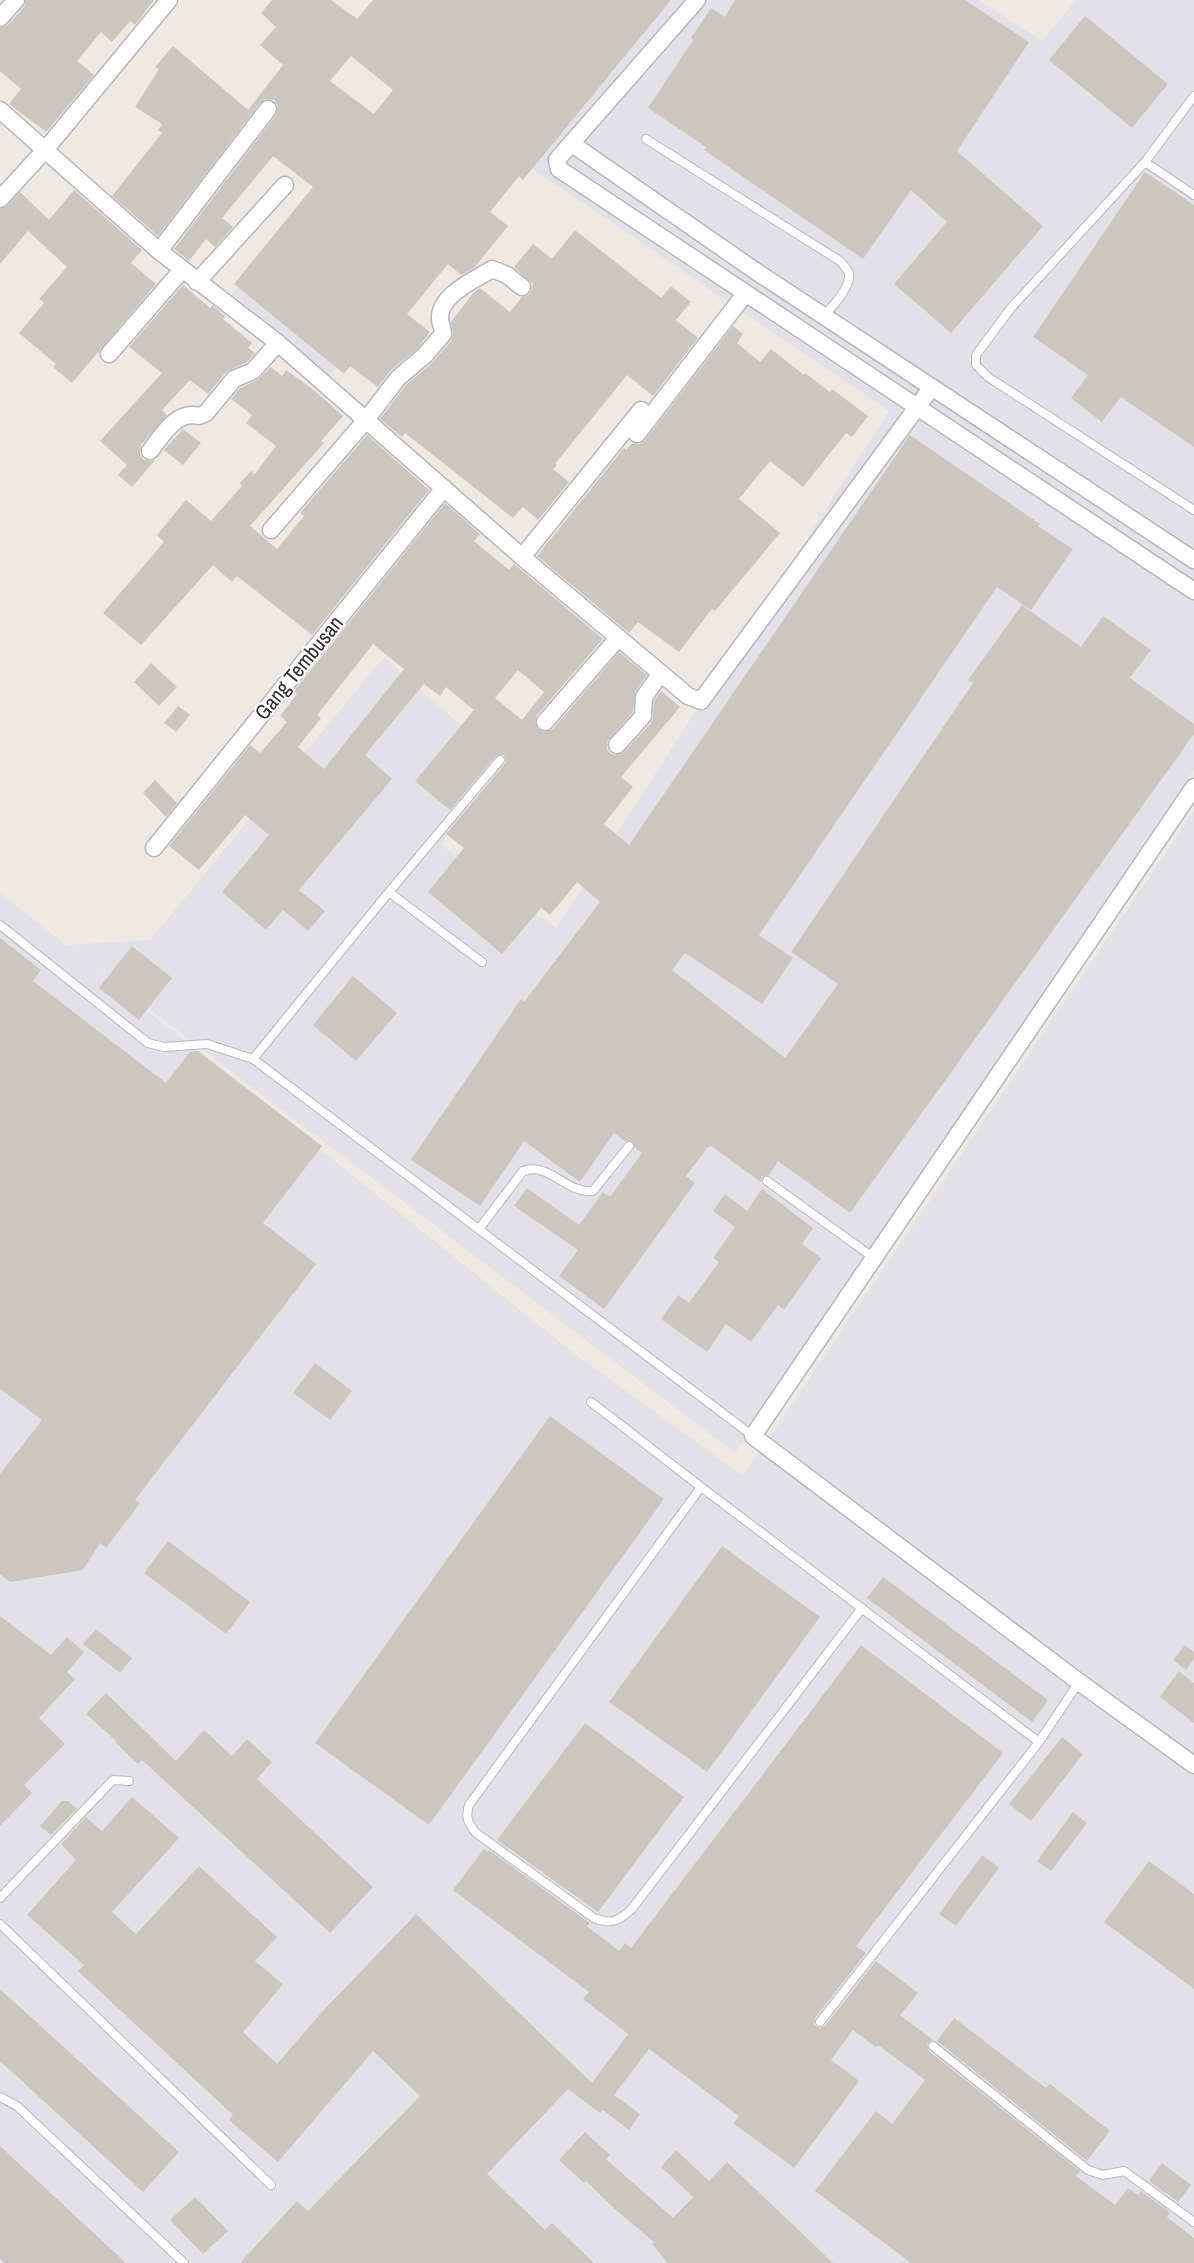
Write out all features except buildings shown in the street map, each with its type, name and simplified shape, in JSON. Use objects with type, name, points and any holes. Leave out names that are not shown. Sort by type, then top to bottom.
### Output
[{"type":"street","points":[[0,18],[16,0]]},
{"type":"street","points":[[0,199],[45,150],[170,0]]},
{"type":"street","points":[[698,0],[557,160],[561,172],[1194,591]]},
{"type":"street","points":[[159,251],[268,109]]},
{"type":"street","points":[[0,110],[159,251],[278,343],[618,638],[688,696],[702,701],[932,387]]},
{"type":"street","points":[[572,144],[754,270],[1194,560]]},
{"type":"street","points":[[197,282],[285,185]]},
{"type":"street","points":[[271,530],[366,420],[398,378],[425,355],[443,334],[440,319],[442,309],[459,287],[492,269],[507,275],[522,287]]},
{"type":"street","points":[[109,354],[182,270]]},
{"type":"street","points":[[630,441],[687,371],[742,292],[754,270]]},
{"type":"street","points":[[150,451],[173,423],[185,415],[191,414],[199,417],[206,413],[234,379],[254,371],[278,343]]},
{"type":"street","points":[[522,557],[641,410]]},
{"type":"street","points":[[1045,491],[1059,470]]},
{"type":"street","name":"Gang Tembusan","points":[[153,848],[444,488]]},
{"type":"street","points":[[545,722],[618,638]]},
{"type":"street","points":[[617,745],[643,716],[644,697],[661,673]]},
{"type":"street","points":[[1194,787],[753,1436],[1079,1682],[1194,1765]]},
{"type":"lane","points":[[1194,96],[1144,162],[1011,308],[976,355],[976,364],[988,377],[1194,510]]},
{"type":"lane","points":[[646,140],[840,261],[849,276],[843,292],[824,316]]},
{"type":"lane","points":[[1144,162],[1194,195]]},
{"type":"lane","points":[[253,1059],[500,760]]},
{"type":"lane","points":[[389,892],[482,963]]},
{"type":"lane","points":[[0,925],[148,1043],[164,1047],[207,1044],[253,1059],[753,1436]]},
{"type":"lane","points":[[479,1229],[523,1171],[532,1168],[541,1169],[575,1190],[593,1191],[629,1146]]},
{"type":"lane","points":[[767,1181],[874,1258]]},
{"type":"lane","points":[[591,1402],[1039,1742]]},
{"type":"lane","points":[[701,1487],[470,1805],[466,1815],[468,1823],[476,1833],[594,1918],[605,1923],[618,1921],[632,1910],[862,1608]]},
{"type":"lane","points":[[820,2022],[1039,1742],[1079,1682]]},
{"type":"lane","points":[[0,1898],[112,1780],[129,1781]]},
{"type":"lane","points":[[0,1924],[272,2185]]},
{"type":"lane","points":[[933,2046],[1088,2170],[1103,2175],[1124,2171],[1194,2222]]},
{"type":"lane","points":[[0,2097],[17,2106],[184,2263]]},
{"type":"shaded area","points":[[472,0],[979,0],[1042,41],[1076,0],[1194,0],[1194,770],[735,1453],[92,966],[575,1354],[743,1476],[1194,811],[1194,2263],[0,2263],[0,893],[66,945],[150,940],[384,657],[500,760],[441,845],[556,928],[889,411],[506,151],[329,375],[232,294]]}]
